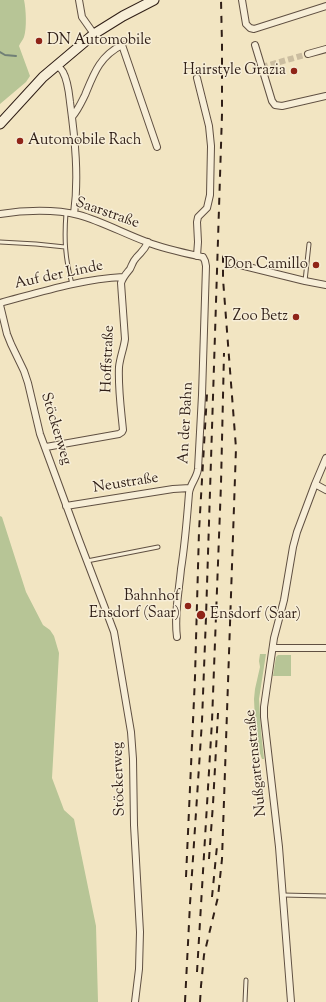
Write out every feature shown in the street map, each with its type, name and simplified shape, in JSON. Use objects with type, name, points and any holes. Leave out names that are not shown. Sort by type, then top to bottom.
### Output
[{"type":"main road","points":[[0,124],[43,77],[94,34],[123,16],[154,0]]},
{"type":"street","points":[[79,0],[82,17],[94,34]]},
{"type":"street","points":[[242,0],[246,24],[250,28],[254,29],[326,6]]},
{"type":"street","points":[[255,44],[272,101],[275,105],[282,106],[326,96]]},
{"type":"street","points":[[72,117],[79,107],[100,63],[107,54],[122,45],[157,147]]},
{"type":"street","points":[[308,54],[326,49]]},
{"type":"street","points":[[57,65],[63,72],[66,80],[72,117],[77,186],[74,214]]},
{"type":"street","name":"An der Bahn","points":[[177,637],[176,614],[190,488],[198,473],[202,395],[206,266],[205,261],[200,256],[197,222],[198,217],[207,208],[210,195],[211,146],[209,126],[197,78]]},
{"type":"street","name":"Saarstraße","points":[[0,214],[25,211],[74,214],[94,220],[162,247],[200,256]]},
{"type":"street","points":[[123,277],[133,262],[145,249],[148,242]]},
{"type":"street","points":[[232,262],[326,285]]},
{"type":"street","name":"Auf der Linde","points":[[0,304],[72,284],[97,279],[123,277]]},
{"type":"street","name":"Hoffstraße","points":[[46,447],[119,434],[123,430],[119,380],[121,354],[125,345],[121,288],[123,277]]},
{"type":"street","name":"Stöckerweg","points":[[0,304],[9,339],[28,383],[40,434],[114,632],[131,732],[133,759],[134,825],[140,932],[139,969],[135,1002]]},
{"type":"street","name":"Nußgartenstraße","points":[[291,1002],[283,896],[264,717],[265,698],[274,638],[284,600],[293,547],[297,532],[326,458]]},
{"type":"street","points":[[315,484],[326,490]]},
{"type":"street","name":"Neustraße","points":[[66,506],[173,489],[190,488]]},
{"type":"street","points":[[273,648],[326,648]]},
{"type":"lane","points":[[66,213],[65,247],[72,284]]},
{"type":"lane","points":[[0,242],[65,247]]},
{"type":"lane","points":[[305,281],[309,244]]},
{"type":"lane","points":[[87,561],[158,547]]},
{"type":"lane","points":[[283,896],[326,896]]},
{"type":"lane","points":[[245,1002],[246,980]]},
{"type":"green space","points":[[0,0],[24,0],[26,29],[19,46],[30,76],[26,82],[0,104]]},
{"type":"green space","points":[[0,516],[2,517],[26,592],[43,625],[50,630],[54,636],[59,653],[52,778],[64,810],[74,819],[96,926],[98,1002],[0,1002]]},
{"type":"green space","points":[[260,654],[266,654],[259,699],[264,759],[262,759],[256,742],[254,699],[260,667]]},
{"type":"green space","points":[[278,655],[291,655],[291,676],[273,676],[276,657]]},
{"type":"waterway","points":[[0,52],[5,55],[16,56]]},
{"type":"tunnel","points":[[262,67],[308,54]]},
{"type":"railway","points":[[185,1002],[202,721],[206,617],[222,114],[221,0]]},
{"type":"railway","points":[[200,1002],[204,955],[218,897],[222,859],[236,448],[223,279],[223,255]]},
{"type":"railway","points":[[197,972],[212,721],[221,484],[224,353]]},
{"type":"railway","points":[[186,877],[195,677],[199,531],[207,394]]},
{"type":"railway","points":[[209,859],[218,713]]},
{"type":"railway","points":[[212,897],[217,846]]},
{"type":"place","name":"DN Automobile","points":[[39,41]]},
{"type":"place","name":"Hairstyle Grazia","points":[[294,71]]},
{"type":"place","name":"Automobile Rach","points":[[20,141]]},
{"type":"place","name":"Don Camillo","points":[[316,265]]},
{"type":"place","name":"Zoo Betz","points":[[296,317]]},
{"type":"place","name":"Bahnhof Ensdorf (Saar)","points":[[188,606]]},
{"type":"place","name":"Ensdorf (Saar)","points":[[201,615]]}]
